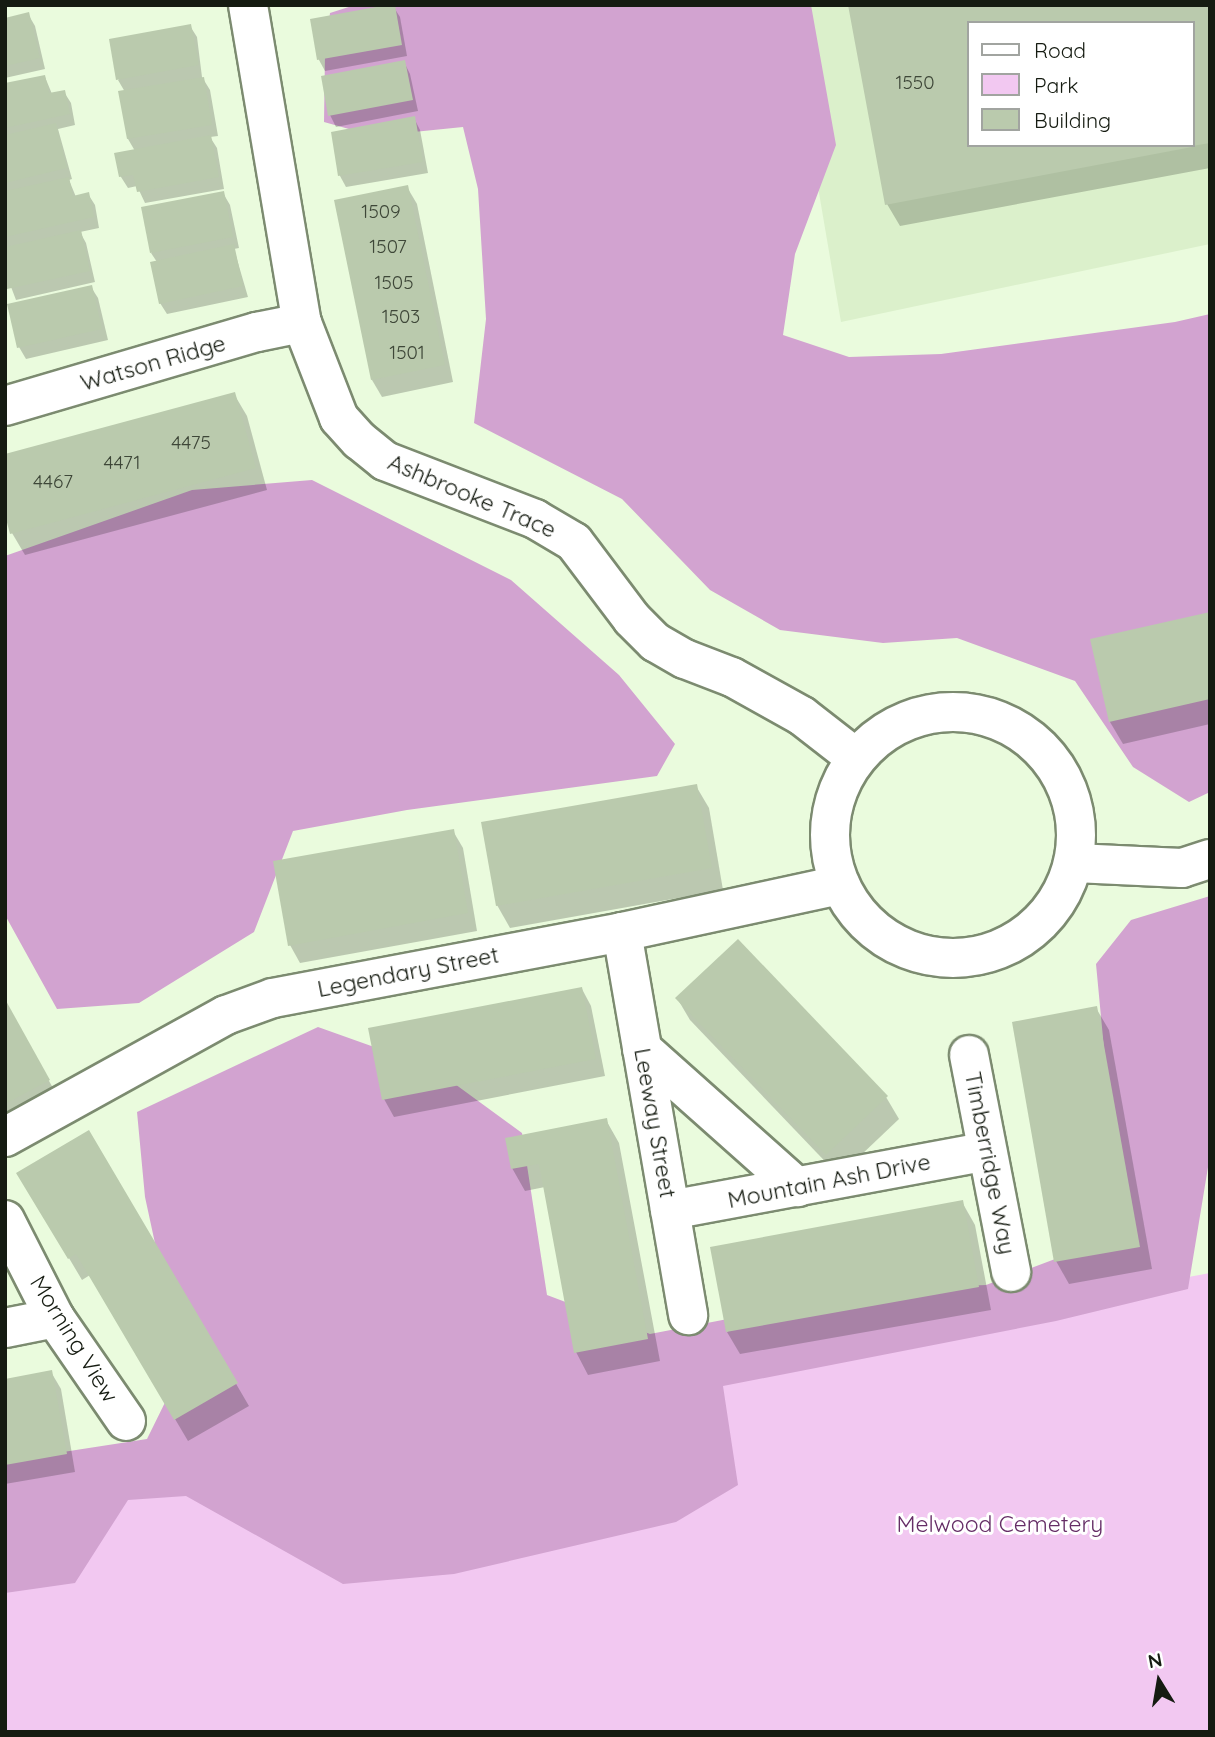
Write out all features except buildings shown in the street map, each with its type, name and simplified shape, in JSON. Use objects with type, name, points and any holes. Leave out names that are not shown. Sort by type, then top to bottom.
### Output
[{"type":"street","name":"Ashbrooke Trace","points":[[248,5],[302,323],[339,418],[359,440],[386,461],[535,519],[574,542],[632,619],[655,642],[685,659],[732,677],[802,716],[856,758]]},
{"type":"street","name":"Watson Ridge","points":[[5,406],[257,332],[302,323]]},
{"type":"street","points":[[967,712],[1007,723],[1041,747],[1066,781],[1077,821],[1075,863],[1060,899],[1035,928],[1002,949],[965,959],[926,956],[890,942],[860,917],[840,885],[830,853],[830,819],[839,787],[856,758],[887,731],[926,714],[967,712]]},
{"type":"street","points":[[1075,863],[1182,868],[1210,859]]},
{"type":"street","name":"Legendary Street","points":[[5,1137],[226,1015],[273,998],[622,932],[840,885]]},
{"type":"street","name":"Leeway Street","points":[[622,932],[688,1315]]},
{"type":"street","points":[[642,1049],[797,1187]]},
{"type":"street","name":"Timberridge Way","points":[[969,1055],[1011,1272]]},
{"type":"street","name":"Mountain Ash Drive","points":[[670,1210],[987,1151]]},
{"type":"street","name":"Morning View","points":[[5,1220],[55,1318],[126,1421]]},
{"type":"street","points":[[5,1328],[55,1318]]},
{"type":"shaded area","points":[[355,5],[811,5],[836,145],[795,254],[783,335],[849,357],[941,354],[1175,322],[1210,314],[1210,792],[1189,802],[1133,767],[1075,681],[957,638],[883,643],[780,630],[710,590],[622,499],[474,423],[486,319],[478,189],[463,127],[374,136],[324,122],[325,54],[330,13]]},
{"type":"shaded area","points":[[787,5],[1210,5],[1210,244],[841,322]]},
{"type":"shaded area","points":[[312,480],[511,580],[619,675],[675,744],[657,776],[407,810],[293,831],[254,932],[139,1003],[57,1009],[5,915],[5,556],[192,490]]},
{"type":"shaded area","points":[[1210,896],[1210,1155],[1188,1289],[1056,1321],[723,1386],[738,1485],[676,1522],[454,1574],[343,1584],[186,1496],[128,1500],[75,1583],[5,1593],[5,1461],[147,1439],[182,1368],[145,1197],[137,1112],[318,1027],[433,1068],[522,1133],[547,1295],[650,1334],[882,1289],[986,1285],[1095,1244],[1114,1154],[1096,964],[1131,920]]},
{"type":"green space","name":"Melwood Cemetery","points":[[1210,1273],[1210,1732],[5,1732],[5,1497]]}]
